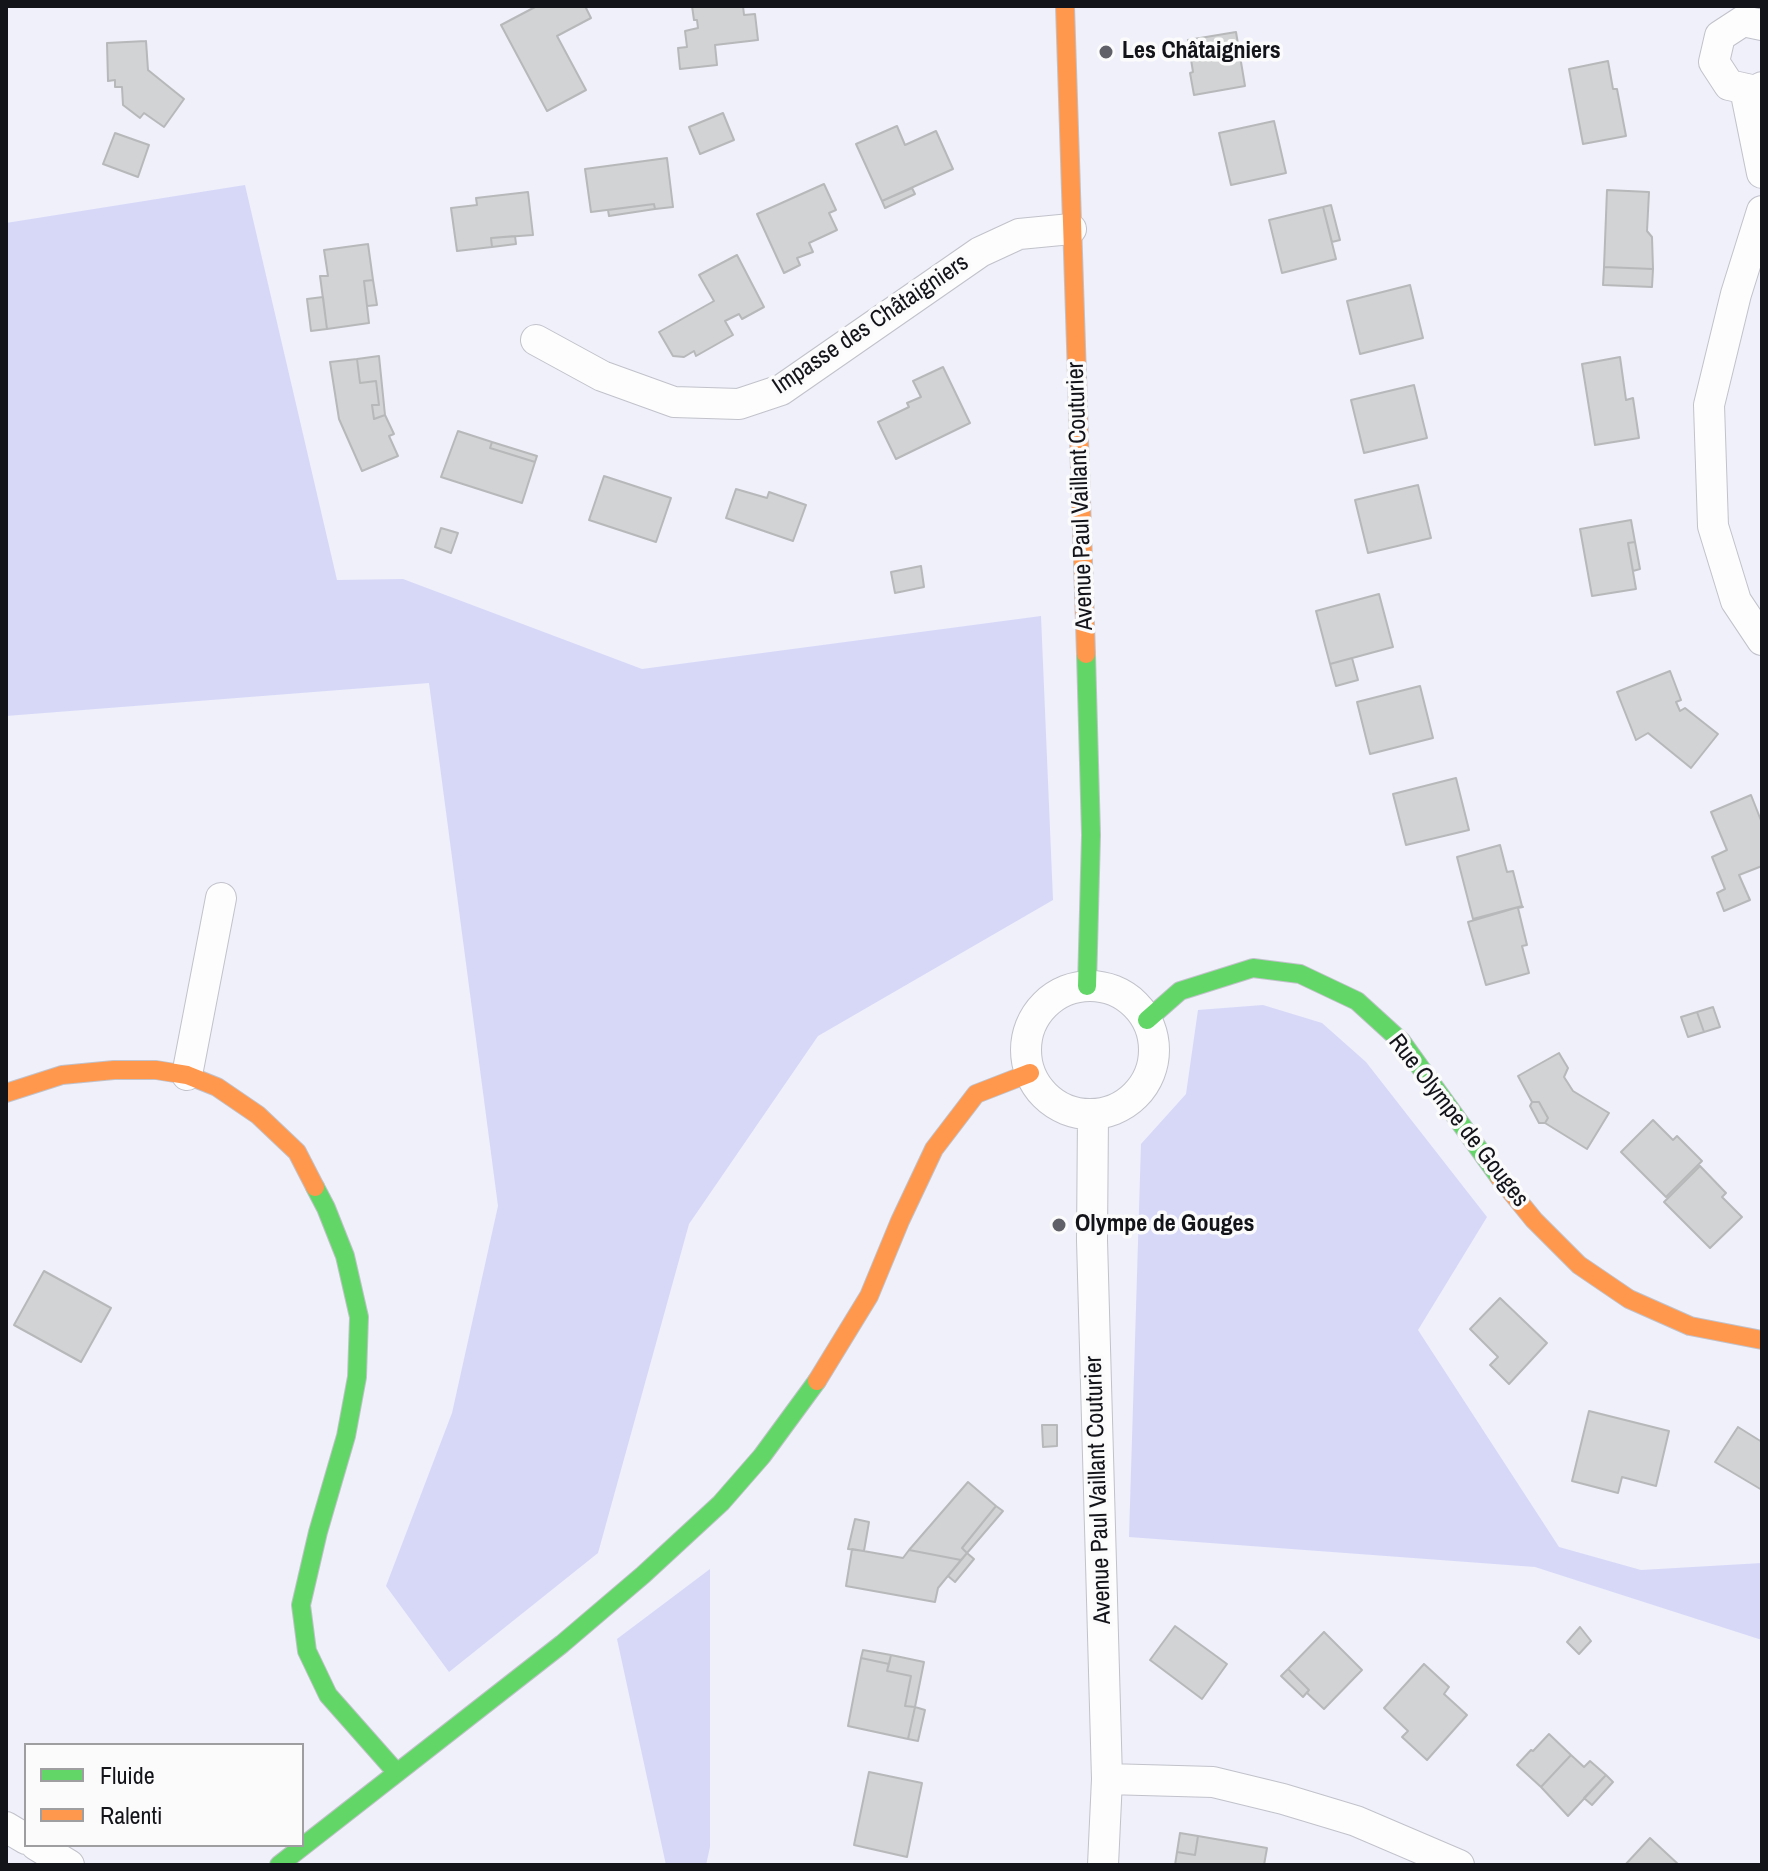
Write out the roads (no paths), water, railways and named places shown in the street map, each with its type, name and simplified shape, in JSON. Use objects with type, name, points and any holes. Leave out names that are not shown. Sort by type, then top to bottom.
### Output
[{"type":"street","name":"Avenue Paul Vaillant Couturier","points":[[1065,6],[1091,835],[1087,986]]},
{"type":"street","points":[[1762,25],[1743,21],[1720,36],[1714,62],[1729,85],[1754,88],[1762,173]]},
{"type":"street","points":[[1762,211],[1736,294],[1709,405],[1713,526],[1736,601],[1762,640]]},
{"type":"street","name":"Impasse des Châtaigniers","points":[[536,340],[602,376],[674,402],[739,404],[781,390],[980,252],[1019,234],[1071,229]]},
{"type":"street","points":[[187,1075],[221,898]]},
{"type":"street","name":"Rue Olympe de Gouges","points":[[1147,1020],[1180,991],[1253,968],[1300,974],[1357,1001],[1402,1042],[1492,1169],[1534,1220],[1579,1265],[1629,1299],[1690,1326],[1762,1340]]},
{"type":"street","points":[[1087,986],[1122,994],[1137,1005],[1147,1020],[1154,1040],[1154,1062],[1146,1082],[1132,1099],[1114,1110],[1093,1115],[1073,1112],[1055,1104],[1040,1091],[1030,1073],[1026,1053],[1028,1033],[1036,1015],[1050,1000],[1067,990],[1087,986]]},
{"type":"street","points":[[6,1093],[62,1075],[128,1070],[187,1075],[217,1087],[258,1115],[297,1152],[326,1208],[345,1256],[359,1317],[357,1377],[346,1436],[301,1605],[307,1651],[328,1695],[397,1773]]},
{"type":"street","points":[[304,1846],[562,1644],[721,1503],[762,1456],[820,1377],[869,1296],[934,1149],[976,1094],[1030,1073]]},
{"type":"street","name":"Avenue Paul Vaillant Couturier","points":[[1093,1115],[1092,1240],[1107,1779],[1103,1865]]},
{"type":"street","points":[[1107,1779],[1213,1782],[1283,1799],[1356,1821],[1459,1865]]},
{"type":"street","points":[[6,1827],[24,1838]]},
{"type":"street","points":[[39,1847],[69,1865]]},
{"type":"street","points":[[279,1865],[302,1847]]},
{"type":"place","name":"Les Châtaigniers","points":[[1106,52]]},
{"type":"place","name":"Olympe de Gouges","points":[[1059,1225]]}]
